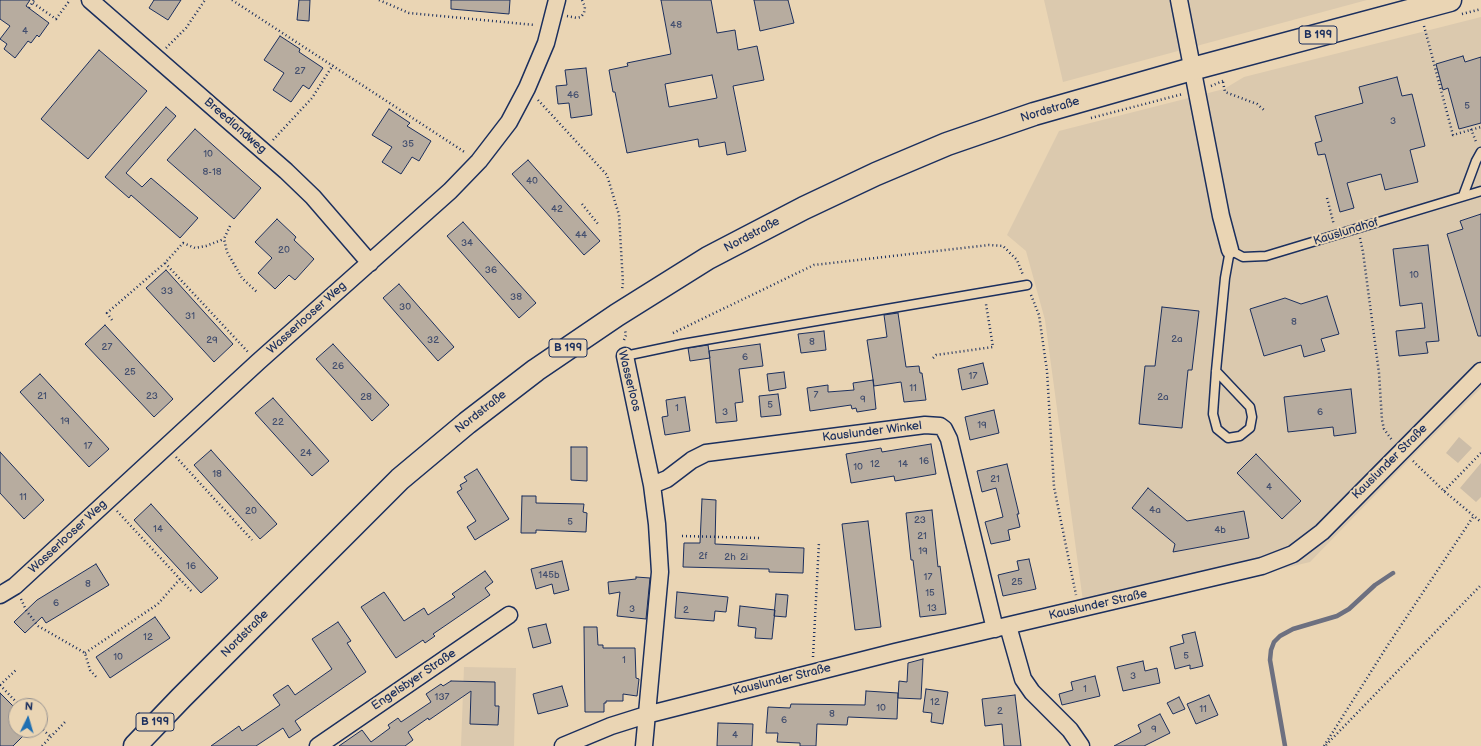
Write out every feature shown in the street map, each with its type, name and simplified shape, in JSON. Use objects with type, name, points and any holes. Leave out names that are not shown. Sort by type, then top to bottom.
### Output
[{"type":"main road","name":"Nordstraße","points":[[130,746],[181,698],[400,479],[467,423],[536,370],[617,315],[708,258],[804,208],[876,174],[947,144],[1034,114],[1192,69],[1455,7]]},
{"type":"main road","name":"Nordstraße","points":[[136,746],[181,698]]},
{"type":"street","name":"Breedlandweg","points":[[90,0],[263,151],[313,197],[370,263]]},
{"type":"street","points":[[1179,0],[1220,216],[1230,250]]},
{"type":"street","name":"Wasserlooser Weg","points":[[0,596],[15,586],[258,362],[450,191],[479,161],[509,122],[527,88],[546,43],[554,13]]},
{"type":"street","name":"Wasserloos","points":[[624,356],[652,485],[657,524],[660,572],[644,746]]},
{"type":"street","name":"Kauslunder Straße","points":[[646,715],[815,672],[1262,566],[1293,554],[1322,532],[1481,371]]},
{"type":"street","name":"Kauslunder Winkel","points":[[652,485],[667,479],[692,460],[706,454],[925,425],[940,426],[944,429],[949,439],[1002,627]]},
{"type":"street","name":"Engelsbyer Straße","points":[[318,746],[510,614]]},
{"type":"street","points":[[1002,627],[1023,679],[1032,692],[1070,730],[1081,746]]},
{"type":"street","points":[[563,746],[611,726],[646,715]]},
{"type":"lane","points":[[1462,196],[1480,149]]},
{"type":"lane","name":"Kauslundhof","points":[[1230,250],[1243,257],[1266,256],[1481,191]]},
{"type":"lane","points":[[1216,371],[1250,407],[1252,417],[1250,428],[1240,436],[1228,438],[1217,429],[1213,414],[1216,371],[1225,278],[1230,250]]},
{"type":"lane","points":[[624,356],[682,344],[1027,285]]},
{"type":"path","points":[[29,8],[33,1],[56,19],[70,0]]},
{"type":"path","points":[[157,59],[186,28],[205,0]]},
{"type":"path","points":[[232,0],[479,161]]},
{"type":"path","points":[[379,0],[409,13],[554,13],[577,18],[581,17],[584,13],[585,7],[582,0]]},
{"type":"path","points":[[1455,7],[1481,9]]},
{"type":"path","points":[[1430,22],[1423,24],[1453,135],[1481,127]]},
{"type":"path","points":[[263,151],[312,98],[333,65]]},
{"type":"path","points":[[1088,118],[1196,91],[1223,82],[1228,78]]},
{"type":"path","points":[[1223,82],[1225,92],[1257,104],[1264,110]]},
{"type":"path","points":[[527,88],[608,175],[619,215],[623,284],[622,292]]},
{"type":"path","points":[[1472,129],[1475,141],[1480,149]]},
{"type":"path","points":[[1327,198],[1337,235]]},
{"type":"path","points":[[582,204],[598,224]]},
{"type":"path","points":[[230,226],[224,239],[227,252],[242,278],[258,293]]},
{"type":"path","points":[[1358,228],[1363,252],[1379,373],[1384,429],[1402,451],[1444,491],[1481,522]]},
{"type":"path","points":[[112,320],[107,313],[165,263],[183,243],[195,248],[206,246],[224,239]]},
{"type":"path","points":[[672,333],[814,265],[989,245],[1003,246],[1017,260],[1039,315],[1047,370],[1054,487],[1079,610]]},
{"type":"path","points":[[165,263],[258,362]]},
{"type":"path","points":[[933,358],[936,354],[993,346],[984,292]]},
{"type":"path","name":"Wasserloos","points":[[617,315],[626,335],[625,339],[620,343],[624,356]]},
{"type":"path","points":[[166,447],[252,540]]},
{"type":"path","points":[[1444,491],[1481,453]]},
{"type":"path","points":[[108,501],[193,593]]},
{"type":"path","points":[[1324,746],[1473,516]]},
{"type":"path","points":[[682,536],[758,538]]},
{"type":"path","points":[[815,672],[813,662],[819,542]]},
{"type":"path","points":[[85,653],[158,604],[180,579]]},
{"type":"path","points":[[1324,746],[1481,584]]},
{"type":"path","points":[[15,586],[26,610],[38,626],[85,653],[90,670],[98,679]]},
{"type":"path","points":[[12,698],[0,685],[17,669]]},
{"type":"path","points":[[42,746],[65,722]]},
{"type":"path","points":[[48,734],[51,737]]},
{"type":"shaded area","points":[[1044,0],[1367,0],[1063,82]]},
{"type":"shaded area","points":[[1481,17],[1481,388],[1310,562],[1085,616],[1045,320],[1026,251],[1007,235],[1059,131],[1224,89],[1244,77]]},
{"type":"shaded area","points":[[1459,437],[1472,448],[1458,463],[1446,453]]},
{"type":"shaded area","points":[[1481,463],[1481,497],[1476,502],[1460,488]]},
{"type":"shaded area","points":[[464,667],[516,668],[514,746],[461,746]]},
{"type":"building","points":[[0,0],[30,0],[26,6],[49,23],[39,37],[37,35],[31,43],[28,41],[15,58],[4,49],[7,44],[0,39],[10,26],[0,19]]},
{"type":"building","points":[[154,0],[181,0],[168,20],[149,8]]},
{"type":"building","points":[[299,0],[310,0],[309,21],[297,20]]},
{"type":"building","points":[[451,0],[510,0],[509,14],[451,9]]},
{"type":"building","points":[[661,0],[711,0],[717,33],[735,30],[738,50],[757,46],[764,80],[733,86],[746,151],[727,155],[725,142],[699,147],[698,139],[627,153],[615,92],[613,92],[609,70],[628,66],[627,63],[671,54]],"holes":[[[712,75],[717,98],[669,107],[665,84]]]},
{"type":"building","points":[[754,0],[788,0],[794,23],[760,31]]},
{"type":"building","points":[[280,36],[300,49],[299,52],[323,68],[309,89],[303,85],[291,102],[273,90],[284,73],[264,60]]},
{"type":"building","points":[[99,50],[147,91],[88,159],[41,119]]},
{"type":"building","points":[[1463,56],[1465,62],[1481,57],[1481,123],[1459,129],[1448,88],[1443,90],[1436,64]]},
{"type":"building","points":[[586,68],[592,115],[571,118],[569,103],[558,104],[556,86],[567,85],[565,70]]},
{"type":"building","points":[[1397,77],[1402,96],[1412,94],[1425,146],[1410,150],[1418,182],[1385,190],[1381,174],[1347,183],[1354,208],[1340,212],[1325,154],[1318,155],[1315,143],[1322,141],[1315,116],[1363,103],[1359,87]]},
{"type":"building","points":[[166,107],[176,116],[126,173],[142,187],[151,178],[198,218],[180,238],[131,195],[129,198],[105,177]]},
{"type":"building","points":[[389,109],[410,123],[407,126],[431,141],[419,161],[412,157],[401,174],[382,162],[392,147],[372,135]]},
{"type":"building","points":[[195,129],[261,188],[234,219],[167,160]]},
{"type":"building","points":[[528,160],[600,241],[584,255],[512,174]]},
{"type":"building","points":[[1481,214],[1481,336],[1478,336],[1447,234],[1463,229],[1460,221]]},
{"type":"building","points":[[277,219],[296,237],[294,240],[314,259],[295,280],[289,275],[275,289],[258,273],[272,258],[255,242]]},
{"type":"building","points":[[463,222],[536,303],[519,318],[447,236]]},
{"type":"building","points":[[1428,245],[1439,341],[1426,342],[1428,353],[1399,356],[1396,331],[1425,328],[1422,303],[1400,306],[1393,249]]},
{"type":"building","points":[[166,270],[233,344],[214,362],[146,288]]},
{"type":"building","points":[[399,284],[454,347],[438,361],[383,298]]},
{"type":"building","points":[[1327,296],[1339,334],[1321,339],[1325,351],[1304,357],[1301,345],[1264,356],[1250,309],[1285,298],[1301,304]]},
{"type":"building","points":[[1162,307],[1199,311],[1192,370],[1188,370],[1182,428],[1139,424],[1145,366],[1155,366]]},
{"type":"building","points":[[898,313],[906,367],[919,366],[920,373],[922,373],[926,400],[904,402],[901,382],[874,386],[867,340],[887,337],[884,315]]},
{"type":"building","points":[[105,325],[173,399],[154,417],[85,344]]},
{"type":"building","points":[[824,331],[826,350],[801,353],[798,334]]},
{"type":"building","points":[[333,344],[389,405],[372,421],[316,359]]},
{"type":"building","points":[[760,344],[763,366],[739,369],[743,402],[735,403],[737,421],[716,423],[709,351]]},
{"type":"building","points":[[708,345],[710,358],[690,361],[688,348]]},
{"type":"building","points":[[983,363],[988,384],[962,390],[958,369]]},
{"type":"building","points":[[784,372],[786,388],[769,391],[767,374]]},
{"type":"building","points":[[40,374],[109,449],[89,467],[20,392]]},
{"type":"building","points":[[873,380],[876,409],[857,412],[856,408],[852,409],[851,405],[810,411],[807,388],[828,385],[828,392],[854,390],[853,383]]},
{"type":"building","points":[[1351,389],[1356,433],[1334,436],[1333,427],[1288,432],[1284,397]]},
{"type":"building","points":[[778,394],[781,415],[761,417],[759,396]]},
{"type":"building","points":[[685,397],[690,431],[665,435],[662,417],[668,416],[666,400]]},
{"type":"building","points":[[273,398],[329,461],[312,476],[255,413]]},
{"type":"building","points":[[994,410],[999,433],[970,440],[965,417]]},
{"type":"building","points":[[931,444],[936,474],[895,481],[894,476],[851,483],[846,454],[881,448],[882,452]]},
{"type":"building","points":[[571,447],[587,447],[587,481],[571,480]]},
{"type":"building","points":[[211,450],[277,524],[260,539],[194,465]]},
{"type":"building","points":[[0,452],[44,500],[24,519],[0,493]]},
{"type":"building","points":[[1256,454],[1301,501],[1282,519],[1237,473]]},
{"type":"building","points":[[1007,464],[1019,514],[1017,514],[1020,527],[1008,530],[1010,540],[991,544],[985,522],[1003,517],[996,488],[982,492],[977,471]]},
{"type":"building","points":[[477,469],[509,519],[475,540],[467,527],[476,521],[457,492],[462,489],[460,485],[467,481],[464,477]]},
{"type":"building","points":[[1148,488],[1187,521],[1244,511],[1249,538],[1173,552],[1175,544],[1132,508]]},
{"type":"building","points":[[522,496],[536,496],[536,503],[584,504],[583,512],[587,513],[586,532],[536,530],[536,533],[521,533]]},
{"type":"building","points":[[702,499],[716,500],[715,544],[804,548],[803,573],[769,572],[769,569],[683,567],[684,543],[700,543]]},
{"type":"building","points":[[151,504],[218,578],[201,593],[134,520]]},
{"type":"building","points":[[932,510],[938,567],[940,566],[946,614],[920,617],[913,560],[911,560],[906,513]]},
{"type":"building","points":[[868,521],[881,627],[855,630],[842,524]]},
{"type":"building","points":[[1029,559],[1036,589],[1003,596],[998,575],[1019,570],[1017,561]]},
{"type":"building","points":[[562,561],[569,590],[554,594],[552,584],[536,589],[531,569]]},
{"type":"building","points":[[96,564],[109,585],[46,623],[42,617],[25,633],[14,622],[37,600]]},
{"type":"building","points":[[485,571],[493,582],[485,588],[490,595],[433,634],[435,636],[425,643],[423,640],[396,658],[361,607],[384,592],[404,621],[424,608],[428,615],[455,597],[452,594]]},
{"type":"building","points":[[636,577],[650,578],[646,619],[617,616],[620,592],[609,594],[608,582],[636,579]]},
{"type":"building","points":[[677,592],[728,597],[726,612],[715,611],[714,621],[675,618]]},
{"type":"building","points":[[776,594],[788,595],[786,617],[774,616]]},
{"type":"building","points":[[740,606],[775,610],[772,639],[755,638],[756,628],[738,626]]},
{"type":"building","points":[[155,617],[170,638],[110,678],[96,657]]},
{"type":"building","points":[[338,622],[351,641],[347,643],[366,672],[295,721],[301,730],[289,738],[283,728],[256,746],[211,746],[239,726],[242,731],[280,705],[273,695],[288,685],[295,695],[332,669],[312,639]]},
{"type":"building","points":[[546,624],[551,643],[533,648],[528,628]]},
{"type":"building","points":[[584,627],[597,627],[598,645],[603,645],[603,648],[635,648],[636,678],[639,679],[637,696],[623,694],[623,701],[606,701],[606,703],[604,703],[604,712],[585,712]]},
{"type":"building","points":[[1195,632],[1203,666],[1190,669],[1190,665],[1175,669],[1170,647],[1184,643],[1182,635]]},
{"type":"building","points":[[923,659],[921,699],[898,698],[899,681],[907,682],[908,663]]},
{"type":"building","points":[[1143,661],[1145,671],[1157,668],[1160,683],[1123,691],[1117,667]]},
{"type":"building","points":[[1095,676],[1100,696],[1062,705],[1059,694],[1073,690],[1071,682]]},
{"type":"building","points":[[451,681],[495,682],[495,706],[499,706],[498,725],[470,724],[471,691],[429,720],[428,718],[408,732],[413,740],[405,746],[339,746],[362,730],[371,742],[390,728],[388,725],[398,718],[401,722],[431,702],[426,694],[441,684],[443,686]]},
{"type":"building","points":[[562,686],[568,706],[538,714],[533,694]]},
{"type":"building","points":[[926,689],[948,692],[943,724],[931,722],[932,713],[923,712]]},
{"type":"building","points":[[866,691],[898,693],[897,719],[848,717],[847,725],[817,724],[816,746],[800,746],[800,743],[777,742],[778,733],[766,733],[768,707],[790,708],[791,704],[865,705]]},
{"type":"building","points":[[0,693],[8,701],[8,738],[21,738],[13,746],[0,746]]},
{"type":"building","points":[[1015,695],[1021,746],[1004,746],[1002,724],[985,726],[982,699]]},
{"type":"building","points":[[1209,695],[1218,715],[1196,724],[1187,704]]},
{"type":"building","points":[[1179,697],[1185,709],[1173,714],[1167,703]]},
{"type":"building","points":[[1160,714],[1170,733],[1144,746],[1114,746],[1141,732],[1138,725]]},
{"type":"building","points":[[718,723],[753,724],[752,746],[717,746]]},
{"type":"waterway","points":[[1285,746],[1270,660],[1274,642],[1280,636],[1293,629],[1337,616],[1349,609],[1375,585],[1393,573]]}]
